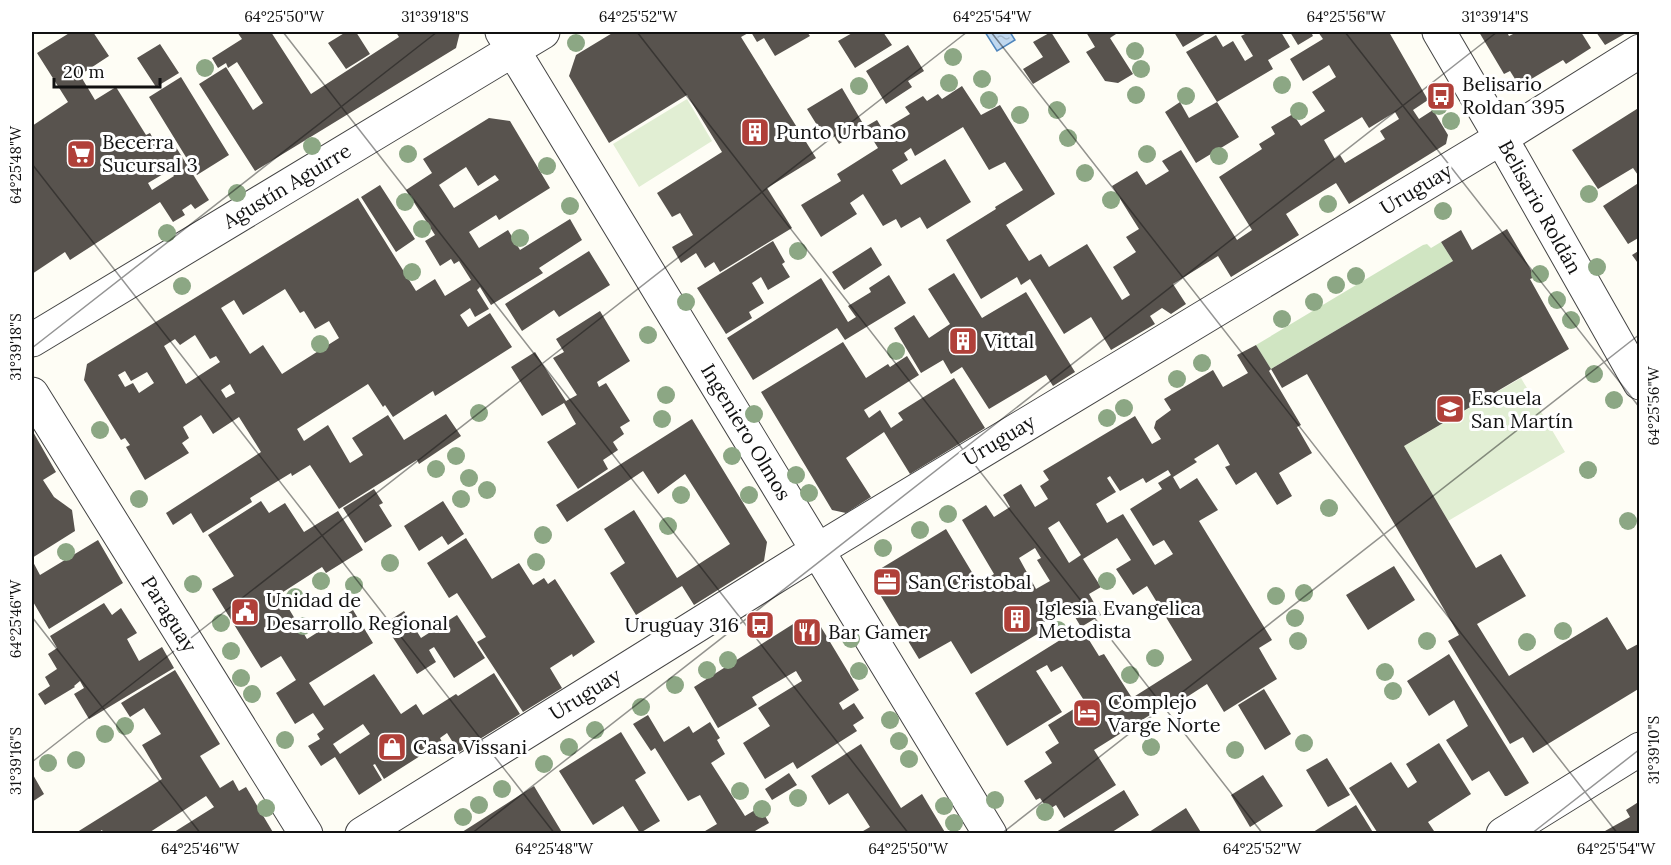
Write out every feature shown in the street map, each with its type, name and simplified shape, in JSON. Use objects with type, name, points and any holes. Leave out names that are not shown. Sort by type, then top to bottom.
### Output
[{"type":"street","name":"Agustín Aguirre","points":[[32,340],[507,40],[543,32]]},
{"type":"street","name":"Belisario Roldán","points":[[1439,32],[1640,382]]},
{"type":"street","name":"Ingeniero Olmos","points":[[507,40],[990,834]]},
{"type":"street","name":"Uruguay","points":[[362,834],[818,550],[1501,138],[1640,51]]},
{"type":"street","name":"Paraguay","points":[[32,394],[306,834]]},
{"type":"street","points":[[1503,834],[1640,749]]},
{"type":"green space","points":[[687,99],[712,141],[639,187],[613,144]]},
{"type":"green space","points":[[1441,242],[1453,261],[1271,369],[1256,345],[1423,245],[1427,244],[1431,248]]},
{"type":"green space","points":[[1521,378],[1565,452],[1448,521],[1404,446]]},
{"type":"water","points":[[985,32],[1010,32],[1015,40],[997,51]]},
{"type":"building","name":"Becerra Sucursal 3","points":[[71,32],[93,32],[109,56],[80,75],[95,100],[116,87],[146,135],[150,133],[156,144],[169,136],[209,200],[195,209],[191,204],[182,210],[185,215],[173,222],[160,202],[70,260],[65,252],[32,274],[32,126],[68,102],[37,53]],"holes":[[[170,170],[174,176],[152,190],[148,183]]]},
{"type":"building","points":[[237,32],[271,32],[311,94],[399,37],[396,32],[460,32],[456,48],[255,171],[199,84],[226,67],[253,110],[263,103],[237,62],[228,68],[226,63],[218,68],[212,58],[242,39]]},
{"type":"building","points":[[346,32],[356,32],[370,54],[346,69],[328,43]]},
{"type":"building","points":[[614,32],[750,32],[741,37],[816,158],[767,188],[792,228],[720,272],[714,262],[705,268],[696,253],[681,263],[672,247],[693,235],[680,213],[672,217],[657,193],[722,152],[687,95],[609,143],[569,76],[576,55]]},
{"type":"building","points":[[751,32],[807,32],[810,36],[775,56],[764,38],[757,42]]},
{"type":"building","points":[[854,32],[883,32],[892,45],[855,68],[838,41]]},
{"type":"building","points":[[1051,32],[1070,62],[1033,84],[1023,69],[1043,57],[1033,42]]},
{"type":"building","points":[[1086,32],[1119,32],[1110,38],[1133,74],[1118,83],[1105,81],[1086,52],[1095,47]]},
{"type":"building","points":[[1174,32],[1208,32],[1183,47]]},
{"type":"building","points":[[1249,32],[1281,32],[1290,47],[1268,60],[1273,69],[1217,102],[1186,52],[1216,35],[1223,47],[1233,41],[1245,61],[1253,56],[1241,36]]},
{"type":"building","points":[[1290,32],[1311,32],[1313,36],[1298,45]]},
{"type":"building","points":[[1318,32],[1389,32],[1428,100],[1413,110],[1419,119],[1433,110],[1448,135],[1446,144],[1349,204],[1336,183],[1305,202],[1286,214],[1299,235],[1231,277],[1218,256],[1173,284],[1186,304],[1171,314],[1162,308],[1150,316],[1155,324],[1111,350],[1091,317],[1064,334],[1030,279],[1021,285],[1017,277],[981,299],[946,240],[1023,190],[1005,162],[989,170],[963,127],[915,156],[911,148],[904,153],[908,160],[892,170],[901,185],[945,159],[971,202],[927,229],[920,217],[901,228],[896,219],[883,226],[863,194],[850,203],[857,214],[821,237],[801,205],[841,181],[837,174],[878,148],[865,127],[877,120],[883,130],[910,114],[905,107],[923,96],[927,101],[938,94],[942,99],[962,86],[981,115],[1000,105],[1055,194],[1006,225],[1029,261],[1041,254],[1049,267],[1087,244],[1122,300],[1130,295],[1113,267],[1136,252],[1126,237],[1139,229],[1112,186],[1137,171],[1146,185],[1169,171],[1162,161],[1181,150],[1237,240],[1252,230],[1219,177],[1262,149],[1259,144],[1275,134],[1271,127],[1293,114],[1301,126],[1325,111],[1312,92],[1336,77],[1329,65],[1303,81],[1290,59],[1323,39]],"holes":[[[1395,112],[1399,119],[1380,131],[1385,139],[1345,163],[1340,155],[1335,159],[1324,140],[1362,117],[1369,128]]]},
{"type":"building","points":[[1479,32],[1507,32],[1509,36],[1517,32],[1581,32],[1591,48],[1566,64],[1563,60],[1528,81],[1521,82],[1515,79],[1510,71],[1504,74]]},
{"type":"building","points":[[1596,32],[1628,32],[1605,45]]},
{"type":"building","points":[[160,44],[179,73],[156,87],[137,58]]},
{"type":"building","points":[[908,45],[924,71],[908,81],[912,87],[886,104],[866,71]]},
{"type":"building","points":[[181,77],[229,155],[197,175],[149,97]]},
{"type":"building","points":[[842,88],[865,127],[839,144],[832,133],[825,138],[807,109]]},
{"type":"building","points":[[1180,102],[1189,118],[1217,102],[1239,137],[1196,163],[1165,112]]},
{"type":"building","points":[[1640,107],[1640,178],[1633,168],[1598,189],[1572,150]]},
{"type":"building","points":[[489,118],[510,121],[550,188],[499,220],[496,215],[469,232],[479,248],[508,230],[520,250],[570,219],[582,240],[539,268],[543,273],[491,305],[480,287],[477,290],[489,309],[475,317],[470,308],[460,315],[468,327],[490,313],[512,347],[435,396],[433,391],[393,417],[385,405],[383,407],[368,384],[297,429],[304,441],[328,425],[350,463],[363,455],[352,438],[388,415],[404,440],[446,414],[461,436],[419,464],[417,460],[339,509],[310,465],[292,476],[291,473],[250,498],[252,502],[203,533],[191,513],[173,525],[166,513],[261,452],[239,417],[213,434],[201,415],[183,427],[189,438],[182,443],[189,453],[145,480],[126,447],[130,445],[125,438],[121,440],[84,380],[87,364],[358,198],[416,291],[435,279],[445,296],[471,280],[459,261],[454,264],[451,259],[440,266],[425,241],[435,235],[406,190],[432,173],[423,159]],"holes":[[[466,167],[478,186],[495,175],[499,180],[454,208],[439,185]],[[285,289],[300,313],[304,311],[315,329],[329,321],[339,338],[282,374],[263,345],[250,354],[221,308],[234,300],[243,315]],[[195,335],[210,359],[216,356],[220,362],[186,384],[164,346],[175,339],[180,345]],[[125,371],[131,381],[147,372],[154,383],[139,393],[133,383],[125,387],[118,375]],[[230,384],[235,393],[226,398],[221,390]]]},
{"type":"building","points":[[1640,182],[1640,237],[1628,244],[1603,206]]},
{"type":"building","points":[[380,185],[415,239],[396,252],[361,197]]},
{"type":"building","name":"Escuela San Martín","points":[[1507,229],[1535,277],[1530,279],[1569,349],[1404,446],[1476,568],[1501,554],[1526,596],[1477,624],[1509,676],[1607,617],[1627,650],[1640,643],[1640,688],[1533,753],[1523,737],[1510,744],[1448,641],[1459,635],[1307,374],[1282,388],[1271,369],[1453,261],[1441,242],[1461,230],[1472,250]]},
{"type":"building","points":[[773,241],[785,262],[782,264],[790,277],[768,290],[761,277],[752,283],[764,303],[749,312],[752,318],[726,334],[697,288]]},
{"type":"building","points":[[871,247],[882,265],[844,290],[832,272]]},
{"type":"building","points":[[1640,250],[1640,266],[1632,255]]},
{"type":"building","points":[[589,251],[610,285],[559,317],[554,310],[522,331],[505,304]]},
{"type":"building","points":[[954,273],[982,318],[1026,292],[1075,372],[1053,386],[1046,375],[989,409],[962,367],[951,374],[943,360],[921,373],[894,328],[914,315],[929,338],[950,324],[928,289]]},
{"type":"building","points":[[889,275],[906,303],[845,340],[837,328],[753,380],[727,338],[821,278],[848,322],[856,317],[848,306],[871,292],[869,288]]},
{"type":"building","points":[[600,311],[630,361],[597,382],[599,387],[606,383],[630,421],[620,427],[624,434],[613,442],[618,450],[603,460],[608,469],[578,489],[547,442],[576,424],[564,403],[542,416],[511,367],[535,352],[566,401],[577,395],[553,358],[564,352],[556,339]]},
{"type":"building","points":[[843,342],[866,378],[888,364],[890,367],[907,356],[919,375],[864,410],[869,418],[880,410],[891,428],[903,420],[898,413],[954,378],[985,428],[910,474],[884,432],[846,458],[871,497],[846,513],[832,510],[761,392]]},
{"type":"building","points":[[1256,345],[1301,425],[1297,427],[1312,453],[1279,473],[1292,496],[1277,505],[1256,472],[1236,485],[1225,467],[1230,465],[1218,444],[1194,459],[1197,462],[1173,477],[1180,489],[1197,478],[1218,510],[1199,521],[1272,640],[1259,648],[1277,679],[1224,712],[1207,684],[1176,704],[1174,700],[1094,750],[1116,785],[1064,818],[1056,805],[1048,810],[1040,798],[1036,800],[1024,781],[1052,763],[1045,752],[1059,743],[1048,725],[1085,702],[1062,666],[1051,672],[1047,665],[1036,671],[1062,712],[1007,746],[975,693],[1081,627],[1069,607],[1041,624],[1044,630],[971,674],[951,641],[919,659],[876,588],[880,569],[946,529],[979,584],[994,574],[962,520],[986,505],[994,517],[1010,507],[1003,495],[1021,484],[1035,507],[1048,499],[1040,486],[1049,480],[1043,471],[1135,416],[1152,444],[1161,439],[1154,428],[1156,421],[1171,410],[1164,399],[1213,370],[1223,387],[1248,373],[1237,355]],"holes":[[[1168,470],[1171,475],[1158,483],[1162,489],[1130,509],[1153,546],[1164,540],[1173,554],[1155,565],[1123,514],[1107,523],[1096,504],[1116,492],[1107,478],[1110,476],[1120,491],[1143,478],[1146,483]],[[1059,521],[1081,555],[1069,563],[1048,528]],[[1117,538],[1131,560],[1116,569],[1133,595],[1147,586],[1192,660],[1132,698],[1104,654],[1099,656],[1081,627],[1101,615],[1089,594],[1101,587],[1083,559]],[[1035,548],[1041,558],[1037,560],[1050,581],[1036,589],[1019,558]]]},
{"type":"building","points":[[692,419],[767,542],[764,561],[694,605],[682,586],[636,615],[610,573],[625,563],[604,529],[634,510],[677,578],[730,544],[685,474],[658,494],[643,471],[567,522],[556,505]]},
{"type":"building","points":[[32,430],[56,472],[43,480],[54,497],[72,510],[75,531],[32,558]]},
{"type":"building","points":[[374,489],[383,503],[379,505],[392,526],[365,543],[343,508]]},
{"type":"building","points":[[261,501],[269,513],[285,503],[304,532],[338,511],[363,550],[326,573],[322,567],[280,594],[307,639],[353,610],[373,643],[309,683],[324,706],[374,674],[401,714],[416,704],[423,715],[494,673],[520,714],[459,752],[447,733],[440,738],[442,742],[384,779],[375,764],[373,765],[382,780],[359,795],[335,757],[321,766],[308,746],[320,739],[317,734],[324,729],[313,713],[295,724],[276,693],[296,680],[281,656],[261,668],[212,589],[234,576],[208,535]],"holes":[[[363,724],[370,734],[340,754],[333,744]]]},
{"type":"building","points":[[443,501],[464,534],[448,545],[442,536],[419,551],[404,526]]},
{"type":"building","points":[[466,538],[492,579],[519,563],[533,585],[544,578],[548,584],[555,579],[595,642],[573,657],[572,654],[550,668],[562,688],[523,712],[477,642],[486,637],[457,593],[449,598],[427,563]]},
{"type":"building","points":[[98,540],[123,583],[49,629],[32,600],[32,560],[40,575]]},
{"type":"building","points":[[1394,566],[1415,600],[1368,630],[1346,595]]},
{"type":"building","points":[[104,603],[112,615],[121,608],[137,633],[127,639],[139,661],[162,647],[174,668],[89,719],[74,694],[84,688],[80,681],[75,687],[45,705],[38,694],[50,686],[45,677],[57,669],[48,654],[57,648],[50,636]]},
{"type":"building","points":[[404,611],[421,638],[457,615],[485,658],[454,678],[434,647],[429,650],[436,662],[417,674],[384,624]]},
{"type":"building","points":[[801,619],[821,627],[859,690],[839,703],[843,710],[854,703],[864,718],[853,725],[857,731],[797,769],[793,762],[765,779],[743,743],[770,726],[758,708],[802,681],[796,671],[752,697],[757,705],[718,728],[694,687]]},
{"type":"building","points":[[1449,654],[1529,783],[1507,796],[1489,771],[1472,781],[1446,740],[1468,726],[1454,700],[1429,716],[1407,681]]},
{"type":"building","points":[[175,670],[220,744],[200,756],[220,788],[233,780],[239,791],[246,787],[274,834],[171,834],[214,807],[206,796],[147,834],[104,834],[102,830],[96,834],[74,834],[162,779],[142,745],[161,734],[144,708],[130,717],[121,703]]},
{"type":"building","points":[[1264,689],[1291,734],[1265,750],[1238,705]]},
{"type":"building","points":[[648,715],[664,742],[689,726],[693,733],[710,722],[720,738],[717,740],[725,754],[711,763],[745,816],[760,807],[769,823],[755,831],[756,834],[700,834],[717,824],[700,795],[688,801],[655,748],[651,751],[633,724]]},
{"type":"building","points":[[621,732],[646,773],[635,780],[660,821],[640,833],[623,806],[593,825],[559,771]]},
{"type":"building","points":[[1439,743],[1471,794],[1428,822],[1436,834],[1374,834],[1377,832],[1349,788],[1391,762],[1408,788],[1417,782],[1406,764]]},
{"type":"building","points":[[861,744],[901,808],[922,794],[946,834],[858,834],[870,827],[848,793],[829,805],[811,776]]},
{"type":"building","points":[[1327,758],[1350,795],[1328,807],[1306,770]]},
{"type":"building","points":[[32,773],[44,794],[32,802]]},
{"type":"building","points":[[789,773],[797,785],[772,800],[765,789]]},
{"type":"building","points":[[1263,775],[1283,806],[1250,827],[1231,795]]},
{"type":"building","points":[[534,786],[563,834],[459,834],[520,795]]},
{"type":"building","points":[[1124,790],[1139,815],[1109,834],[1053,834]]},
{"type":"building","points":[[1640,801],[1640,834],[1606,834],[1605,831],[1630,817],[1626,810]]},
{"type":"building","points":[[1356,805],[1374,834],[1310,834]]},
{"type":"building","points":[[1186,808],[1202,834],[1146,834]]},
{"type":"place","name":"Belisario Roldan 395","points":[[1441,96]]},
{"type":"place","name":"Punto Urbano","points":[[755,132]]},
{"type":"place","name":"Becerra Sucursal 3","points":[[81,154]]},
{"type":"place","name":"Vittal","points":[[963,341]]},
{"type":"place","name":"Escuela San Martín","points":[[1450,409]]},
{"type":"place","name":"San Cristobal","points":[[887,582]]},
{"type":"place","name":"Unidad de Desarrollo Regional","points":[[245,612]]},
{"type":"place","name":"Iglesia Evangelica Metodista","points":[[1017,619]]},
{"type":"place","name":"Uruguay 316","points":[[760,625]]},
{"type":"place","name":"Bar Gamer","points":[[807,632]]},
{"type":"place","name":"Complejo Varge Norte","points":[[1087,713]]},
{"type":"place","name":"Casa Vissani","points":[[392,747]]}]
